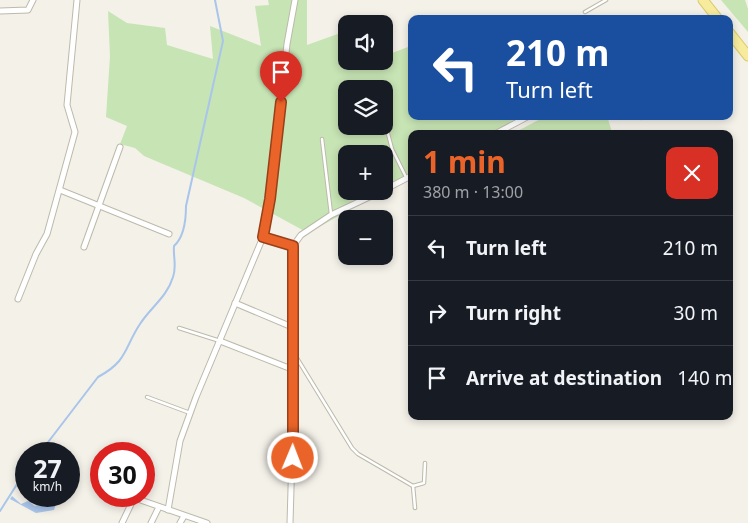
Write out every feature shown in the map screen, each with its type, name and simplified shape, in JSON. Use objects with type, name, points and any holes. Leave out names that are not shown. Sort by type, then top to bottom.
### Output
[{"type":"main road","points":[[703,0],[713,15]]},
{"type":"main road","points":[[733,37],[748,56]]},
{"type":"street","points":[[0,11],[28,10],[33,0]]},
{"type":"street","points":[[18,300],[24,280],[47,234],[75,132],[67,105],[77,0]]},
{"type":"street","points":[[168,510],[180,441],[263,237],[270,199],[287,44],[295,0]]},
{"type":"street","points":[[503,130],[521,120]]},
{"type":"street","points":[[84,246],[120,147]]},
{"type":"street","points":[[393,186],[408,178]]},
{"type":"street","points":[[60,190],[169,234]]},
{"type":"street","points":[[290,523],[294,370],[292,327],[293,246],[301,235],[332,215],[364,200]]},
{"type":"street","points":[[263,237],[293,246]]},
{"type":"street","points":[[235,303],[292,327]]},
{"type":"street","points":[[220,341],[294,370]]},
{"type":"street","points":[[155,506],[207,523]]},
{"type":"street","points":[[122,523],[128,507]]},
{"type":"street","points":[[151,523],[159,507]]},
{"type":"street","points":[[180,523],[184,516]]},
{"type":"lane","points":[[585,12],[604,0]]},
{"type":"lane","points":[[388,135],[392,149],[408,175]]},
{"type":"lane","points":[[322,139],[332,215]]},
{"type":"lane","points":[[179,328],[220,341]]},
{"type":"lane","points":[[294,353],[352,448],[358,454],[413,486],[424,483],[425,463]]},
{"type":"lane","points":[[147,397],[191,413]]},
{"type":"lane","points":[[413,486],[415,508]]},
{"type":"green space","points":[[268,0],[307,0],[307,45],[338,34],[338,70],[393,70],[393,53],[408,47],[408,120],[524,120],[506,130],[408,130],[408,179],[393,186],[393,145],[338,145],[338,200],[368,200],[350,210],[338,210],[338,216],[308,233],[244,198],[144,156],[135,148],[120,144],[127,126],[106,117],[110,56],[108,11],[127,23],[165,28],[167,45],[213,59],[210,26],[261,46],[255,6],[269,5]]},
{"type":"green space","points":[[721,0],[745,0],[748,9],[748,32]]},
{"type":"green space","points":[[538,120],[608,120],[611,130],[520,130]]},
{"type":"water","points":[[25,507],[55,507],[54,510],[36,513]]},
{"type":"waterway","points":[[48,442],[98,377],[120,360],[140,324],[163,296],[173,277],[175,269],[174,246],[184,228],[186,206],[223,41],[215,0]]},
{"type":"waterway","points":[[0,511],[15,487]]},
{"type":"route","points":[[281,102],[270,199],[263,237],[293,246],[293,458]]}]
